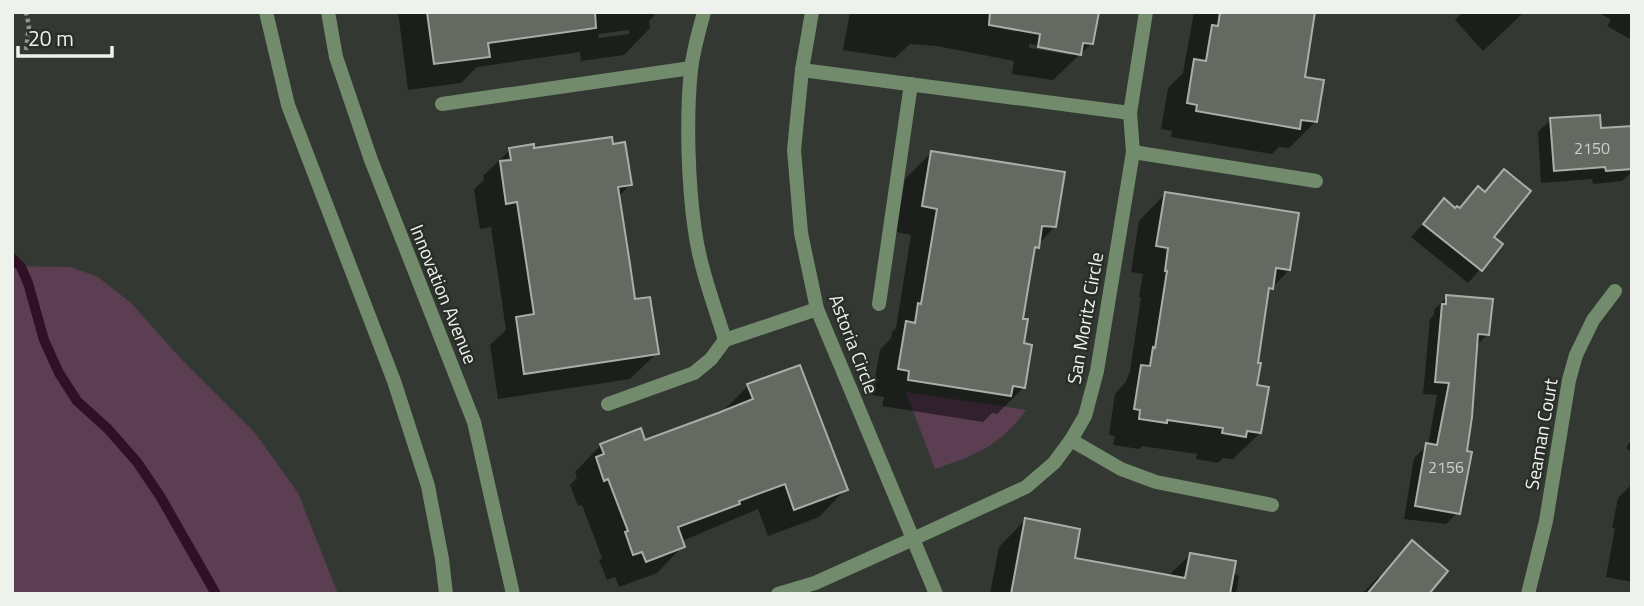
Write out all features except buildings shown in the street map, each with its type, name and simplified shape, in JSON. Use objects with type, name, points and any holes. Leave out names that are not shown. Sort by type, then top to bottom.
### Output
[{"type":"street","points":[[266,12],[288,105],[394,381],[428,486],[446,594]]},
{"type":"street","name":"Innovation Avenue","points":[[328,12],[336,57],[371,160],[474,422],[513,594]]},
{"type":"street","points":[[704,12],[691,68],[689,127],[695,230],[703,268],[725,340]]},
{"type":"street","name":"Astoria Circle","points":[[812,12],[802,70],[794,150],[801,233],[817,309],[936,594]]},
{"type":"street","name":"San Moritz Circle","points":[[778,594],[815,583],[1026,487],[1054,463],[1071,440],[1085,416],[1097,371],[1133,152],[1130,113],[1146,12]]},
{"type":"street","points":[[442,104],[691,68]]},
{"type":"street","points":[[802,70],[1130,113]]},
{"type":"street","points":[[878,304],[911,84]]},
{"type":"street","points":[[1133,152],[1316,181]]},
{"type":"street","name":"Seaman Court","points":[[1528,594],[1546,521],[1569,380],[1576,355],[1593,320],[1615,291]]},
{"type":"street","points":[[608,404],[694,373],[711,359],[725,340],[817,309]]},
{"type":"street","points":[[1071,440],[1121,469],[1156,482],[1272,505]]},
{"type":"path","points":[[26,12],[29,26],[26,50]]},
{"type":"shaded area","points":[[12,266],[71,267],[98,277],[131,303],[180,358],[255,433],[298,493],[338,594],[12,594]]},
{"type":"shaded area","points":[[906,392],[1026,410],[997,441],[963,459],[935,469]]},
{"type":"waterway","points":[[12,258],[21,267],[28,283],[44,340],[59,373],[77,401],[108,429],[137,462],[160,496],[216,594]]}]
